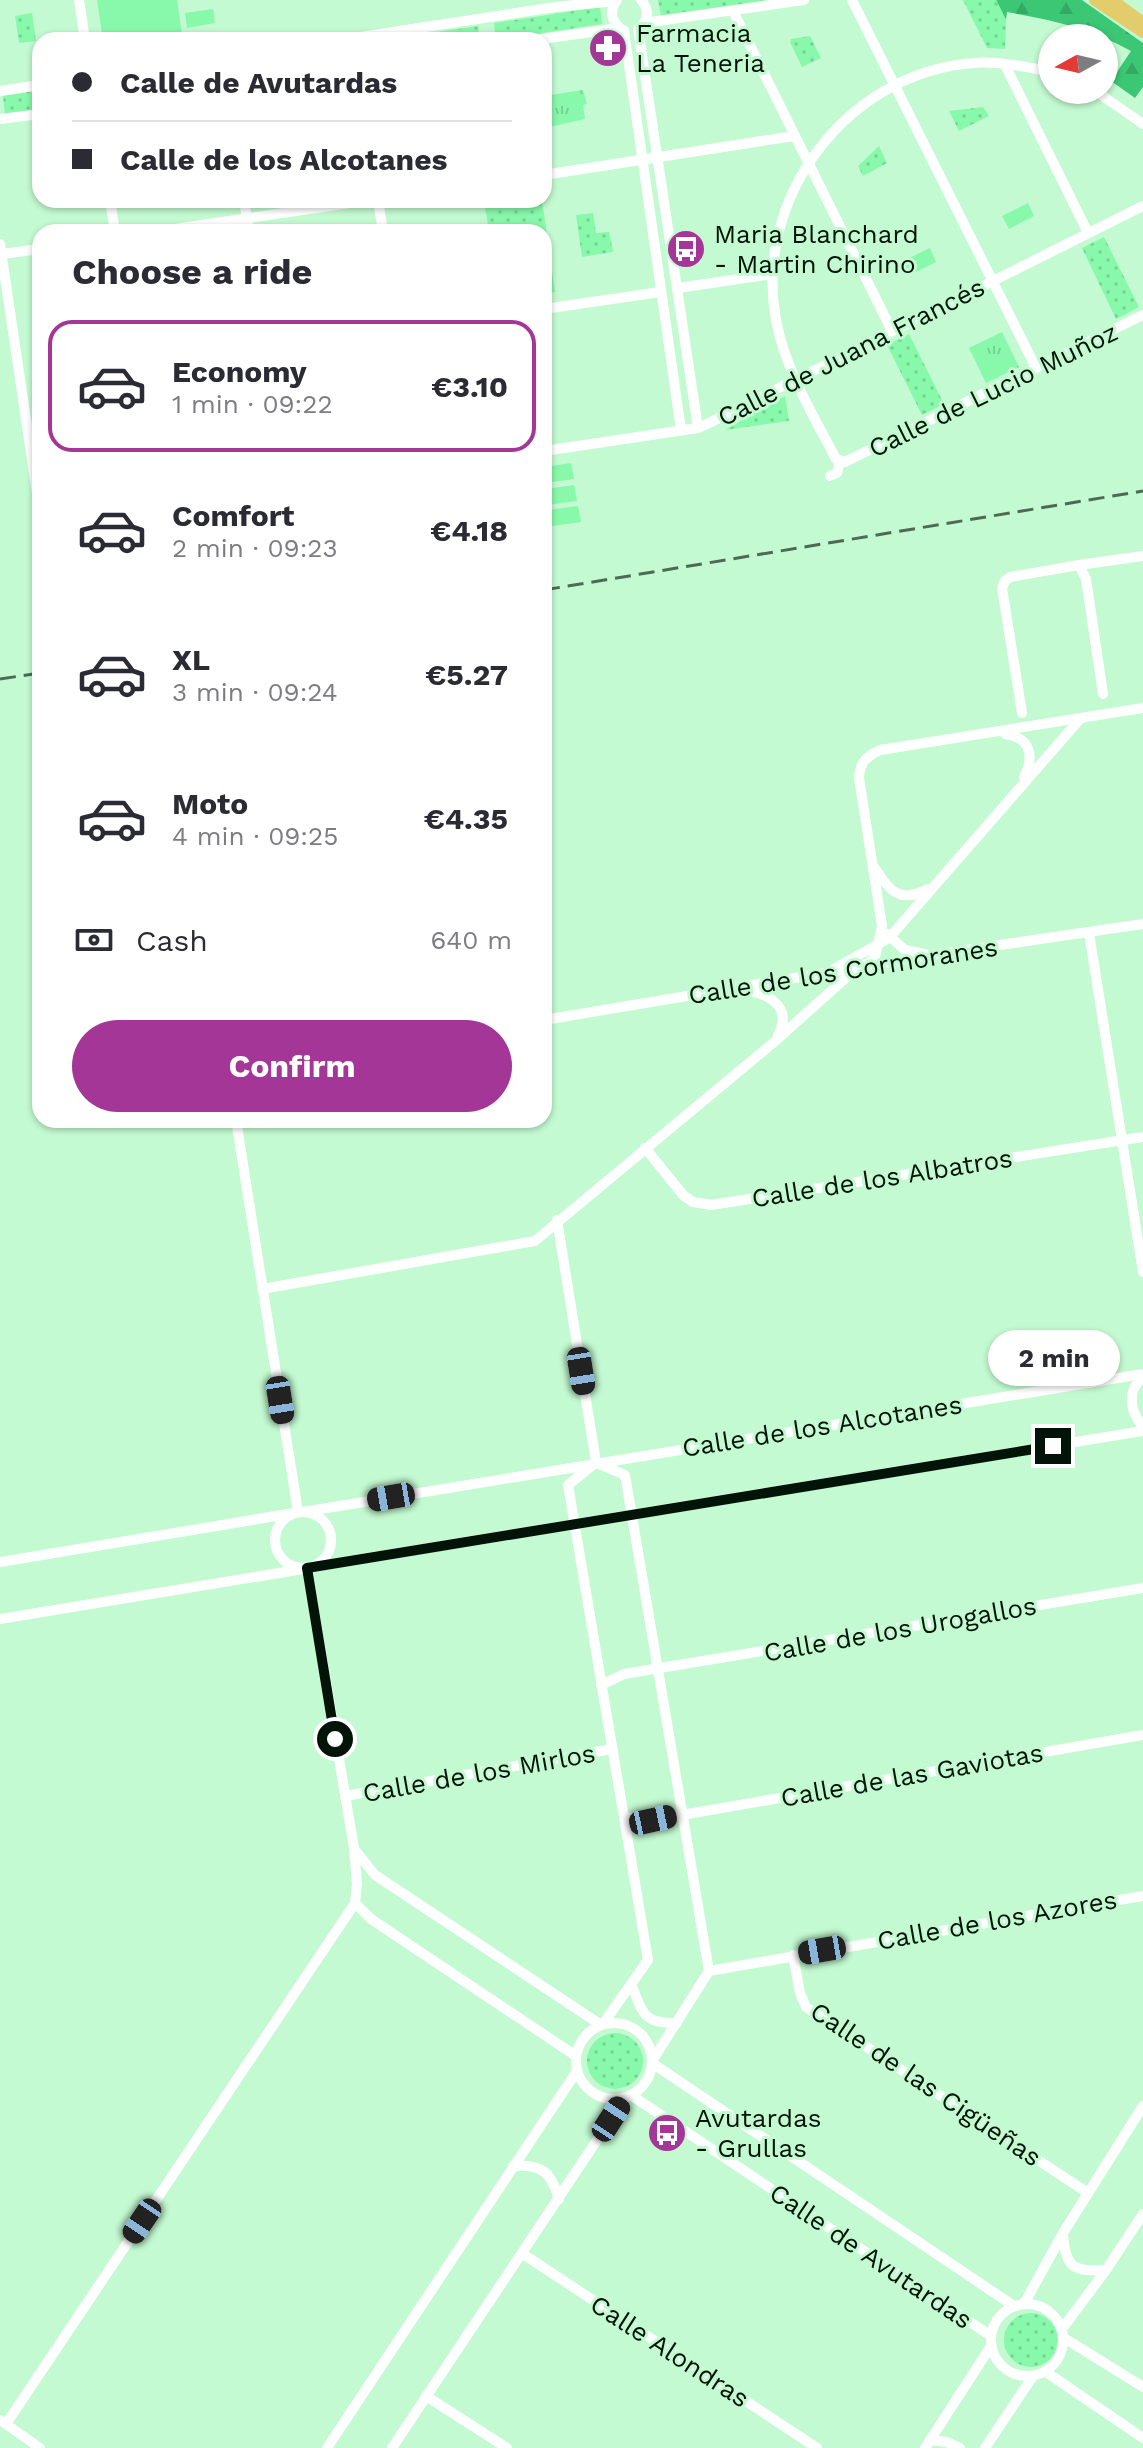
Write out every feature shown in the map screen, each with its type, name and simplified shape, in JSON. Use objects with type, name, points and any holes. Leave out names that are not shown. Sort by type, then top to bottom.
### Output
[{"type":"main road","points":[[1095,0],[1143,32]]},
{"type":"main road","points":[[1112,0],[1143,23]]},
{"type":"street","points":[[79,0],[84,32]]},
{"type":"street","points":[[617,0],[612,7],[612,15],[622,29],[681,430]]},
{"type":"street","points":[[399,32],[617,0]]},
{"type":"street","points":[[641,0],[647,9],[641,26],[698,428]]},
{"type":"street","points":[[552,38],[804,0]]},
{"type":"street","points":[[852,0],[1036,368]]},
{"type":"street","points":[[733,11],[892,331]]},
{"type":"street","name":"Calle de Lucio Muñoz","points":[[1038,70],[975,63],[920,75],[869,100],[827,136],[794,185],[776,241],[772,274],[776,321],[783,350],[836,459],[852,460],[1143,315]]},
{"type":"street","points":[[1005,65],[1088,233]]},
{"type":"street","points":[[0,91],[32,86]]},
{"type":"street","points":[[1114,104],[1143,124]]},
{"type":"street","points":[[0,119],[32,115]]},
{"type":"street","points":[[552,174],[794,136]]},
{"type":"street","name":"Calle de Juana Francés","points":[[552,450],[698,428],[1143,206]]},
{"type":"street","points":[[245,208],[248,224]]},
{"type":"street","points":[[207,224],[316,208]]},
{"type":"street","points":[[32,249],[1,249],[32,460]]},
{"type":"street","points":[[678,288],[772,274]]},
{"type":"street","points":[[552,308],[660,292]]},
{"type":"street","points":[[830,476],[837,473],[840,461]]},
{"type":"street","points":[[1022,713],[1002,588],[1005,581],[1010,577],[1143,556]]},
{"type":"street","points":[[1079,565],[1086,579],[1103,694]]},
{"type":"street","points":[[884,941],[859,778],[860,766],[867,757],[880,750],[1143,708]]},
{"type":"street","points":[[262,1289],[535,1241],[773,1043],[858,967],[869,963],[884,941],[1080,719]]},
{"type":"street","points":[[995,732],[1016,735],[1028,748],[1029,767],[1015,794]]},
{"type":"street","points":[[872,863],[893,893],[918,894],[934,887]]},
{"type":"street","name":"Calle de los Cormoranes","points":[[552,1019],[932,955],[1143,924]]},
{"type":"street","points":[[1089,933],[1143,1272]]},
{"type":"street","points":[[884,941],[905,950],[932,955]]},
{"type":"street","points":[[830,972],[884,941]]},
{"type":"street","points":[[724,989],[758,992],[770,997],[779,1007],[782,1019],[782,1027],[773,1043]]},
{"type":"street","points":[[237,1128],[298,1512]]},
{"type":"street","name":"Calle de los Albatros","points":[[645,1148],[684,1196],[693,1202],[711,1205],[1143,1137]]},
{"type":"street","points":[[557,1220],[596,1462]]},
{"type":"street","points":[[0,1619],[633,1516],[1143,1428],[1131,1405],[1132,1392],[1143,1375]]},
{"type":"street","name":"Calle de los Alcotanes","points":[[0,1562],[596,1462],[1143,1375]]},
{"type":"street","points":[[392,2448],[628,2097],[646,2082],[652,2062],[709,1971],[625,1475],[596,1462]]},
{"type":"street","points":[[596,1462],[568,1485],[648,1960],[602,2024],[584,2037],[576,2056],[577,2071],[590,2091],[613,2100],[628,2097]]},
{"type":"street","points":[[298,1512],[312,1513],[326,1523],[331,1540],[326,1557],[307,1568],[286,1563],[276,1549],[276,1532],[280,1524],[298,1512]]},
{"type":"street","points":[[40,2448],[3,2422],[355,1903],[354,1848],[307,1568]]},
{"type":"street","name":"Calle de los Urogallos","points":[[601,1685],[624,1674],[1143,1588]]},
{"type":"street","name":"Calle de las Gaviotas","points":[[624,1817],[653,1820],[1143,1735]]},
{"type":"street","name":"Calle de los Mirlos","points":[[345,1796],[612,1749]]},
{"type":"street","points":[[354,1848],[375,1875],[602,2024],[615,2022],[637,2030],[645,2039],[652,2062]]},
{"type":"street","name":"Calle de los Azores","points":[[709,1971],[1143,1896]]},
{"type":"street","points":[[355,1903],[371,1919],[576,2056]]},
{"type":"street","name":"Calle de las Cigüeñas","points":[[793,1955],[800,1993],[806,2007],[1088,2193]]},
{"type":"street","points":[[632,1986],[642,2012],[658,2023],[677,2023]]},
{"type":"street","name":"Calle de Avutardas","points":[[652,2062],[1019,2305]]},
{"type":"street","points":[[327,2448],[577,2071]]},
{"type":"street","name":"Calle de Avutardas","points":[[628,2097],[991,2341]]},
{"type":"street","points":[[928,2444],[991,2341],[998,2318],[1019,2305],[1138,2119],[1143,2106]]},
{"type":"street","points":[[513,2166],[528,2165],[546,2172],[555,2185],[559,2199]]},
{"type":"street","points":[[991,2341],[995,2357],[1011,2373],[1033,2376],[1046,2372],[1059,2358],[1063,2334],[1143,2214]]},
{"type":"street","points":[[1063,2233],[1065,2255],[1073,2266],[1088,2272],[1106,2270]]},
{"type":"street","name":"Calle Alondras","points":[[523,2254],[817,2448]]},
{"type":"street","points":[[1019,2305],[1036,2305],[1047,2310],[1056,2318],[1063,2334],[1143,2387]]},
{"type":"street","points":[[1046,2372],[1143,2438]]},
{"type":"street","points":[[985,2448],[1033,2376]]},
{"type":"street","points":[[426,2396],[507,2448]]},
{"type":"street","points":[[928,2444],[947,2442],[960,2448]]},
{"type":"green space","points":[[97,0],[177,0],[182,32],[102,32]]},
{"type":"green space","points":[[658,0],[774,0],[661,16]]},
{"type":"green space","points":[[963,0],[996,0],[1006,20],[1005,49],[987,48]]},
{"type":"green space","points":[[996,0],[1082,0],[1116,24],[1063,24],[1007,12],[1006,20]]},
{"type":"green space","points":[[600,7],[602,24],[549,32],[495,32],[494,23]]},
{"type":"green space","points":[[213,9],[215,23],[187,28],[185,13]]},
{"type":"green space","points":[[32,13],[35,32],[32,32],[32,41],[19,43],[15,16]]},
{"type":"green space","points":[[1118,25],[1143,43],[1143,87],[1135,98],[1118,86],[1118,70],[1131,51],[1118,45]]},
{"type":"green space","points":[[478,26],[479,32],[437,32]]},
{"type":"green space","points":[[810,36],[821,58],[802,67],[790,42],[791,39]]},
{"type":"green space","points":[[583,90],[587,104],[583,105],[585,119],[552,126],[552,95]]},
{"type":"green space","points":[[32,91],[32,111],[5,115],[3,96]]},
{"type":"green space","points":[[983,107],[989,116],[959,131],[949,111]]},
{"type":"green space","points":[[879,146],[887,163],[863,176],[858,166]]},
{"type":"green space","points":[[1028,203],[1034,216],[1009,229],[1002,216]]},
{"type":"green space","points":[[485,208],[543,208],[545,224],[488,224]]},
{"type":"green space","points":[[593,213],[596,233],[609,232],[613,252],[582,257],[576,215]]},
{"type":"green space","points":[[1104,237],[1139,307],[1116,319],[1082,248]]},
{"type":"green space","points":[[930,248],[936,262],[910,275],[903,261]]},
{"type":"green space","points":[[1002,332],[1019,367],[986,383],[969,348]]},
{"type":"green space","points":[[909,334],[944,404],[922,415],[887,345]]},
{"type":"green space","points":[[785,396],[789,421],[725,430]]},
{"type":"green space","points":[[571,463],[574,479],[552,482],[552,466]]},
{"type":"green space","points":[[574,485],[577,501],[552,504],[552,488]]},
{"type":"green space","points":[[578,506],[581,522],[552,526],[552,510]]},
{"type":"green space","points":[[615,2033],[635,2041],[643,2061],[635,2081],[615,2089],[595,2081],[587,2061],[595,2041]]},
{"type":"green space","points":[[1031,2313],[1050,2321],[1058,2340],[1050,2359],[1031,2367],[1012,2359],[1004,2340],[1012,2321]]},
{"type":"railway","points":[[552,589],[1143,491]]},
{"type":"railway","points":[[0,679],[32,674]]},
{"type":"place","name":"Farmacia La Teneria","points":[[608,48]]},
{"type":"place","name":"Maria Blanchard - Martin Chirino","points":[[686,249]]},
{"type":"place","name":"Avutardas - Grullas","points":[[667,2133]]},
{"type":"route","points":[[335,1739],[307,1568],[1053,1446]]}]
